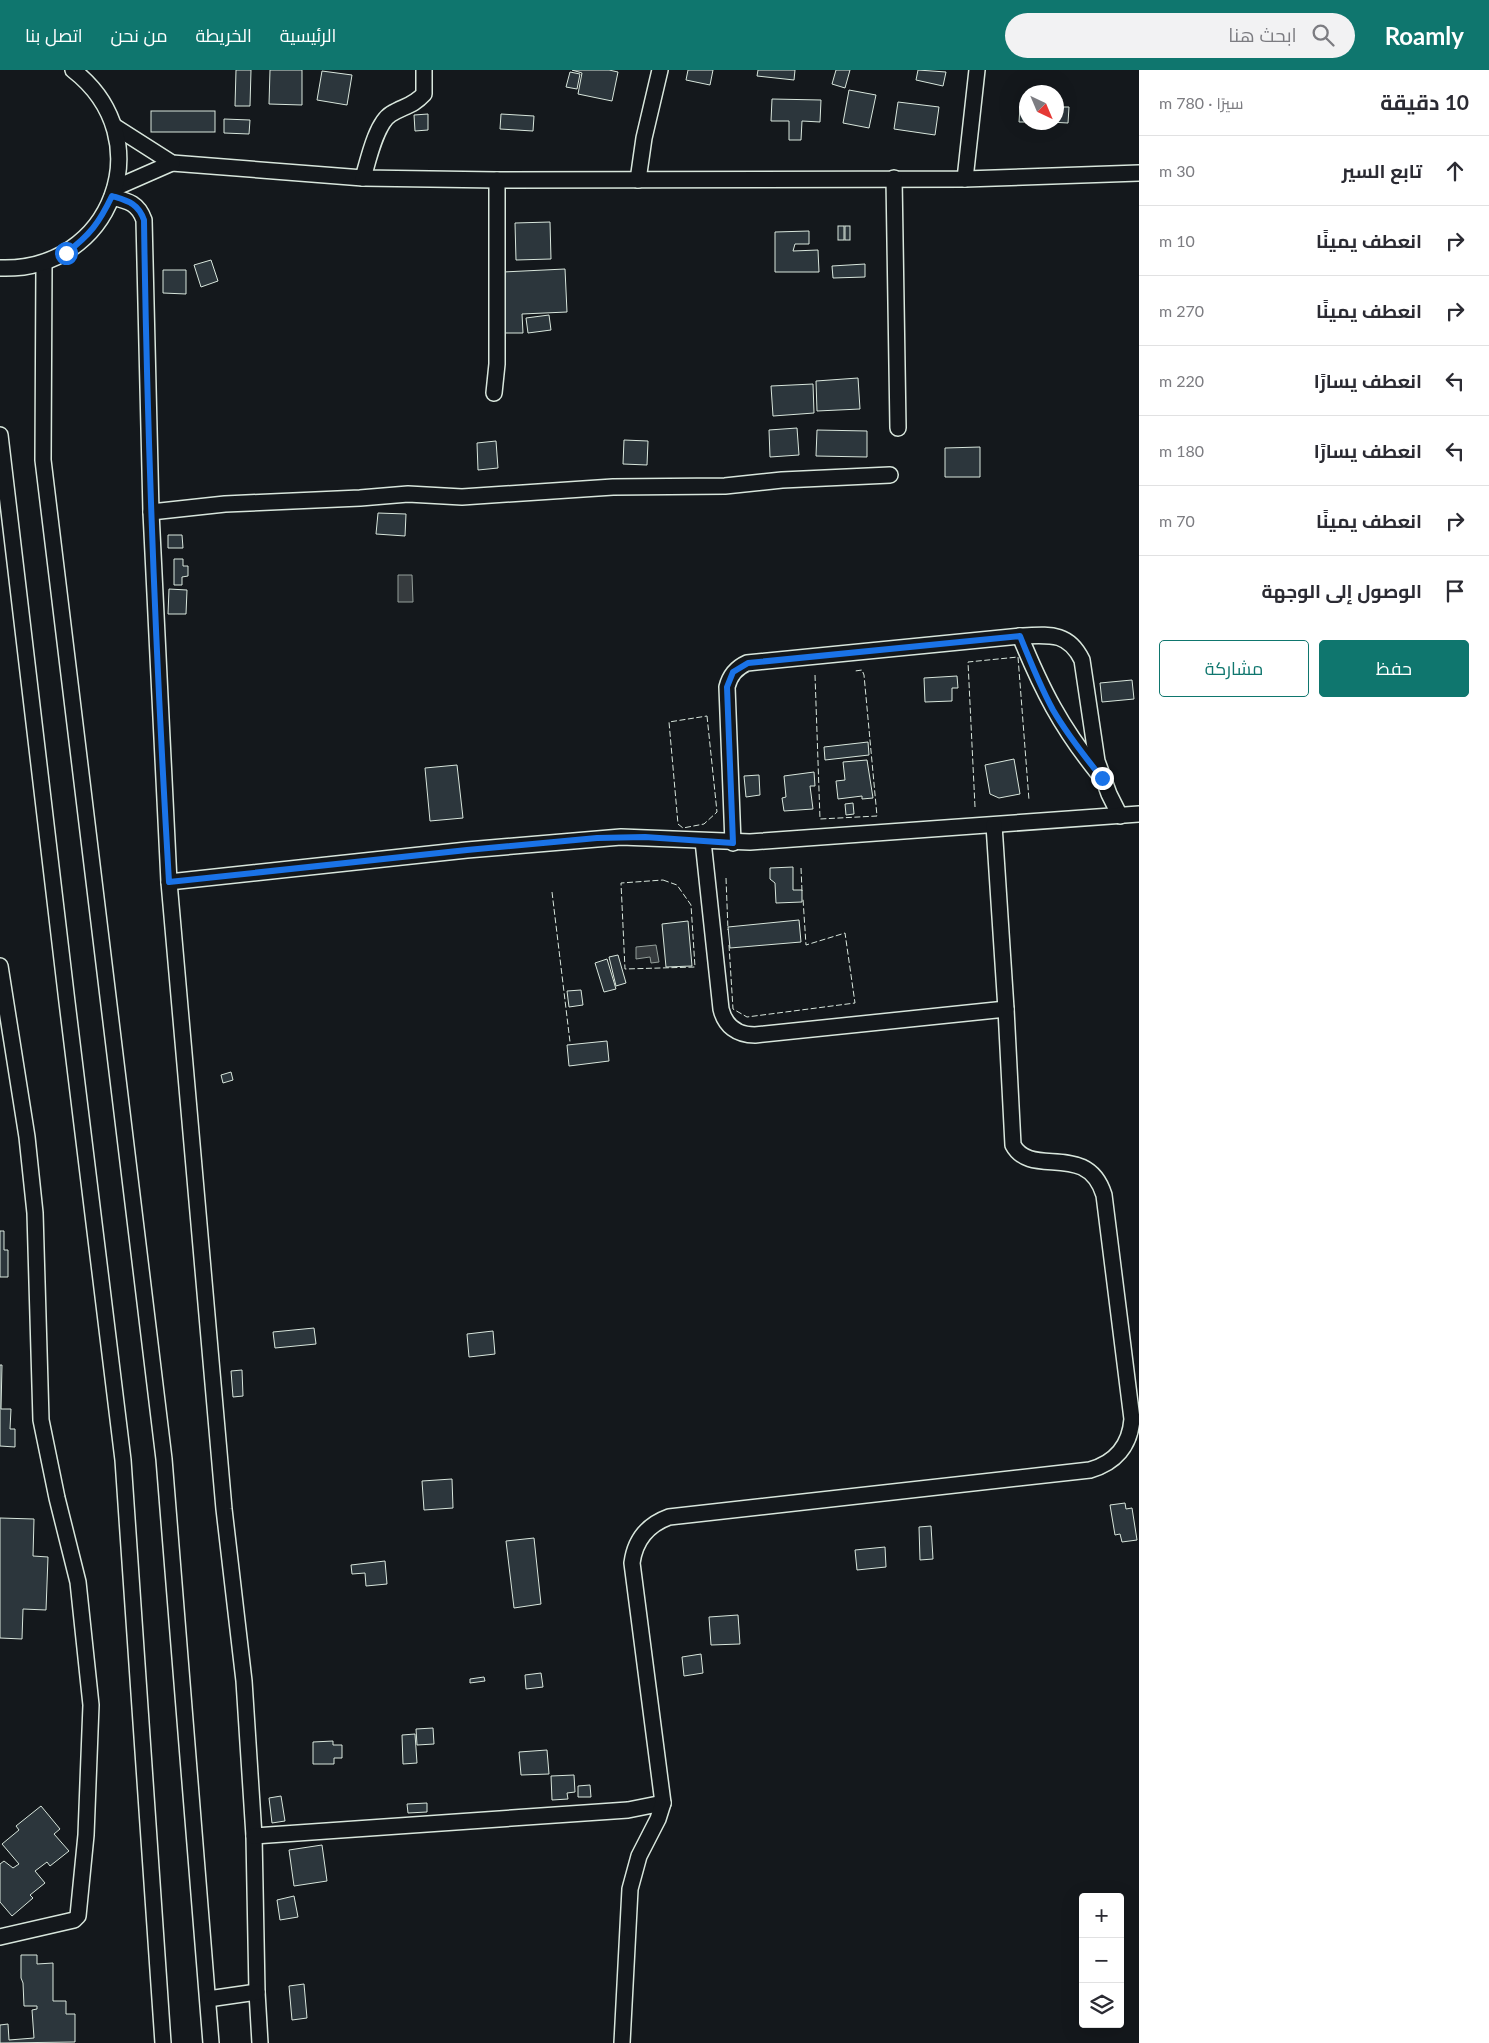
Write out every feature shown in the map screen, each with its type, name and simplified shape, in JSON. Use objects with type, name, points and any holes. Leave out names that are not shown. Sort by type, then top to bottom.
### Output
[{"type":"street","points":[[0,268],[18,269],[44,263],[66,253],[86,238],[101,219],[114,192],[119,157],[114,126],[103,101],[85,80],[73,70]]},
{"type":"street","points":[[363,178],[381,122],[390,114],[415,104],[424,94],[424,70]]},
{"type":"street","points":[[638,180],[644,138],[660,70]]},
{"type":"street","points":[[965,179],[977,70]]},
{"type":"street","points":[[114,126],[172,163],[363,178],[497,180],[965,179],[1139,174]]},
{"type":"street","points":[[114,192],[172,163]]},
{"type":"street","points":[[894,178],[898,428]]},
{"type":"street","points":[[494,393],[497,364],[497,180]]},
{"type":"street","points":[[114,192],[133,202],[141,211],[144,220],[151,512],[159,708],[169,882],[224,1509],[244,1681],[254,1836],[257,1992],[260,2043]]},
{"type":"street","points":[[44,263],[43,460],[164,1459],[211,2043]]},
{"type":"street","points":[[0,436],[123,1460],[163,2043]]},
{"type":"street","points":[[151,512],[225,504],[408,494],[462,497],[613,487],[725,486],[782,480],[890,475]]},
{"type":"street","points":[[733,843],[727,687],[730,677],[738,668],[748,663],[1020,636],[1051,635],[1059,637],[1078,652],[1082,660],[1094,744],[1102,778],[1120,816]]},
{"type":"street","points":[[1020,636],[1041,686],[1054,711],[1074,742],[1102,778]]},
{"type":"street","points":[[169,882],[597,838],[645,837],[733,843],[1139,814]]},
{"type":"street","points":[[622,2043],[630,1888],[639,1856],[658,1819],[663,1803],[632,1563],[640,1537],[653,1524],[669,1517],[1090,1470],[1109,1462],[1121,1451],[1128,1438],[1132,1419],[1104,1195],[1101,1185],[1095,1176],[1078,1164],[1024,1157],[1013,1145],[994,825]]},
{"type":"street","points":[[703,842],[721,1009],[725,1021],[735,1031],[741,1034],[755,1035],[1006,1009]]},
{"type":"street","points":[[0,966],[27,1137],[35,1213],[41,1420],[57,1498],[78,1582],[91,1705],[86,1835],[78,1916],[74,1920],[0,1938]]},
{"type":"street","points":[[254,1836],[628,1810],[663,1803]]},
{"type":"street","points":[[208,1999],[257,1992]]},
{"type":"shaded area","points":[[398,575],[412,575],[413,602],[398,602]]},
{"type":"shaded area","points":[[656,945],[659,962],[651,963],[650,957],[636,959],[636,947]]},
{"type":"building","points":[[236,70],[251,70],[250,106],[235,106]]},
{"type":"building","points":[[270,70],[302,70],[302,105],[269,104]]},
{"type":"building","points":[[572,70],[609,70],[618,72],[612,101],[578,94],[582,73]]},
{"type":"building","points":[[688,70],[713,70],[710,85],[686,80]]},
{"type":"building","points":[[758,70],[795,70],[794,80],[757,76]]},
{"type":"building","points":[[836,70],[850,70],[845,88],[832,84]]},
{"type":"building","points":[[918,70],[946,72],[943,86],[916,80]]},
{"type":"building","points":[[322,71],[352,75],[347,105],[317,100]]},
{"type":"building","points":[[570,72],[580,74],[577,89],[566,87]]},
{"type":"building","points":[[849,90],[876,95],[869,128],[843,123]]},
{"type":"building","points":[[772,99],[821,100],[820,122],[802,121],[801,140],[789,140],[789,121],[771,121]]},
{"type":"building","points":[[898,102],[939,107],[935,135],[894,129]]},
{"type":"building","points":[[1064,107],[1069,107],[1068,123],[1064,123]]},
{"type":"building","points":[[151,111],[215,111],[215,132],[151,132]]},
{"type":"building","points":[[428,114],[428,130],[415,131],[414,115]]},
{"type":"building","points":[[501,114],[534,116],[533,131],[500,129]]},
{"type":"building","points":[[224,119],[250,120],[249,134],[224,133]]},
{"type":"building","points":[[550,222],[551,259],[516,260],[515,223]]},
{"type":"building","points":[[838,226],[844,226],[844,240],[838,240]]},
{"type":"building","points":[[845,226],[850,226],[850,240],[845,240]]},
{"type":"building","points":[[809,231],[809,244],[795,244],[793,251],[818,250],[819,272],[775,272],[775,232]]},
{"type":"building","points":[[211,260],[218,281],[201,287],[194,265]]},
{"type":"building","points":[[865,264],[865,277],[833,278],[832,266]]},
{"type":"building","points":[[565,269],[567,312],[522,314],[523,333],[505,333],[503,272]]},
{"type":"building","points":[[163,270],[186,270],[186,294],[163,293]]},
{"type":"building","points":[[549,315],[551,330],[528,333],[526,318]]},
{"type":"building","points":[[858,378],[860,409],[817,411],[816,381]]},
{"type":"building","points":[[813,384],[814,413],[773,416],[771,386]]},
{"type":"building","points":[[797,428],[799,455],[770,457],[769,430]]},
{"type":"building","points":[[817,430],[867,431],[867,457],[816,456]]},
{"type":"building","points":[[624,440],[648,441],[647,465],[623,464]]},
{"type":"building","points":[[496,441],[498,468],[478,470],[477,443]]},
{"type":"building","points":[[980,447],[980,477],[945,477],[945,448]]},
{"type":"building","points":[[378,513],[406,514],[405,536],[376,534]]},
{"type":"building","points":[[168,535],[182,535],[183,548],[168,548]]},
{"type":"building","points":[[174,559],[183,559],[183,566],[188,566],[188,576],[182,577],[182,585],[174,585]]},
{"type":"building","points":[[169,589],[187,590],[186,614],[168,614]]},
{"type":"building","points":[[957,676],[958,688],[952,688],[952,701],[925,702],[924,678]]},
{"type":"building","points":[[1132,680],[1134,699],[1102,702],[1100,683]]},
{"type":"building","points":[[868,742],[869,755],[825,760],[824,747]]},
{"type":"building","points":[[1014,759],[1020,794],[999,798],[990,794],[985,765]]},
{"type":"building","points":[[867,760],[873,798],[862,799],[862,796],[838,799],[836,781],[845,780],[843,762]]},
{"type":"building","points":[[457,765],[463,818],[430,821],[425,768]]},
{"type":"building","points":[[814,772],[815,786],[810,786],[813,809],[784,811],[782,798],[786,797],[784,776]]},
{"type":"building","points":[[759,775],[760,795],[746,797],[744,776]]},
{"type":"building","points":[[853,803],[854,814],[846,815],[845,804]]},
{"type":"building","points":[[793,867],[793,890],[802,890],[802,902],[776,903],[775,883],[770,879],[770,868]]},
{"type":"building","points":[[799,920],[801,942],[730,948],[728,927]]},
{"type":"building","points":[[688,921],[692,966],[666,967],[662,924]]},
{"type":"building","points":[[618,955],[626,983],[616,986],[609,957]]},
{"type":"building","points":[[607,959],[616,989],[604,992],[595,963]]},
{"type":"building","points":[[581,990],[583,1005],[569,1007],[567,991]]},
{"type":"building","points":[[607,1041],[609,1061],[569,1066],[567,1045]]},
{"type":"building","points":[[231,1072],[233,1080],[223,1083],[221,1075]]},
{"type":"building","points":[[0,1231],[4,1231],[4,1250],[8,1250],[8,1277],[0,1277]]},
{"type":"building","points":[[314,1328],[316,1344],[275,1348],[273,1332]]},
{"type":"building","points":[[493,1331],[495,1354],[469,1357],[467,1334]]},
{"type":"building","points":[[0,1365],[2,1365],[1,1409],[11,1409],[10,1429],[15,1429],[15,1447],[0,1446]]},
{"type":"building","points":[[242,1370],[243,1396],[233,1397],[231,1371]]},
{"type":"building","points":[[452,1479],[453,1508],[424,1510],[422,1481]]},
{"type":"building","points":[[1125,1503],[1126,1509],[1132,1508],[1137,1540],[1122,1542],[1120,1534],[1115,1535],[1110,1505]]},
{"type":"building","points":[[0,1518],[34,1519],[33,1556],[48,1557],[46,1610],[23,1609],[22,1639],[0,1638]]},
{"type":"building","points":[[931,1526],[933,1559],[920,1560],[919,1527]]},
{"type":"building","points":[[534,1538],[541,1604],[514,1608],[506,1541]]},
{"type":"building","points":[[885,1547],[886,1567],[857,1570],[855,1550]]},
{"type":"building","points":[[385,1561],[387,1584],[366,1586],[365,1573],[352,1574],[351,1565]]},
{"type":"building","points":[[738,1615],[740,1644],[711,1645],[709,1617]]},
{"type":"building","points":[[701,1654],[703,1673],[684,1676],[682,1657]]},
{"type":"building","points":[[541,1673],[543,1687],[526,1689],[525,1675]]},
{"type":"building","points":[[484,1677],[485,1681],[470,1683],[470,1679]]},
{"type":"building","points":[[433,1728],[434,1744],[417,1745],[416,1729]]},
{"type":"building","points":[[415,1734],[417,1763],[403,1764],[402,1735]]},
{"type":"building","points":[[333,1741],[333,1745],[342,1745],[342,1758],[334,1758],[334,1764],[313,1764],[313,1742]]},
{"type":"building","points":[[547,1750],[549,1774],[521,1775],[519,1752]]},
{"type":"building","points":[[574,1775],[575,1792],[567,1793],[568,1799],[552,1800],[551,1776]]},
{"type":"building","points":[[590,1785],[591,1797],[578,1797],[578,1786]]},
{"type":"building","points":[[281,1796],[285,1821],[272,1823],[269,1798]]},
{"type":"building","points":[[427,1803],[427,1812],[408,1813],[407,1804]]},
{"type":"building","points":[[41,1806],[60,1829],[54,1834],[69,1851],[50,1866],[47,1862],[35,1871],[45,1883],[30,1895],[33,1898],[12,1916],[0,1902],[0,1864],[4,1861],[13,1868],[19,1864],[2,1844],[19,1830],[16,1826]]},
{"type":"building","points":[[322,1845],[327,1881],[294,1886],[289,1850]]},
{"type":"building","points":[[294,1896],[298,1917],[280,1920],[277,1900]]},
{"type":"building","points":[[21,1955],[37,1955],[37,1964],[53,1963],[53,2001],[66,2001],[66,2014],[75,2014],[75,2042],[0,2043],[0,2025],[8,2024],[9,2040],[34,2038],[32,2010],[37,2009],[37,2006],[24,2006]]},
{"type":"building","points":[[304,1984],[307,2018],[292,2020],[289,1986]]},
{"type":"fence","points":[[975,807],[968,662],[1018,657],[1029,800]]},
{"type":"fence","points":[[815,675],[820,819],[877,816],[864,675],[862,670],[855,671]]},
{"type":"fence","points":[[707,716],[717,812],[704,824],[683,828],[678,824],[669,722],[707,716]]},
{"type":"fence","points":[[801,868],[802,891]]},
{"type":"fence","points":[[726,878],[728,930]]},
{"type":"fence","points":[[663,880],[677,885],[691,905],[695,967],[625,969],[621,883],[663,880]]},
{"type":"fence","points":[[552,892],[570,1042]]},
{"type":"fence","points":[[729,945],[733,1009],[747,1017],[855,1003],[845,933],[806,945],[803,899]]},
{"type":"route","points":[[66,253],[86,238],[101,219],[112,196],[133,202],[141,211],[144,220],[151,512],[159,708],[169,882],[597,838],[645,837],[733,843],[727,687],[733,672],[748,663],[1020,636],[1041,686],[1054,711],[1068,734],[1102,778]]}]
